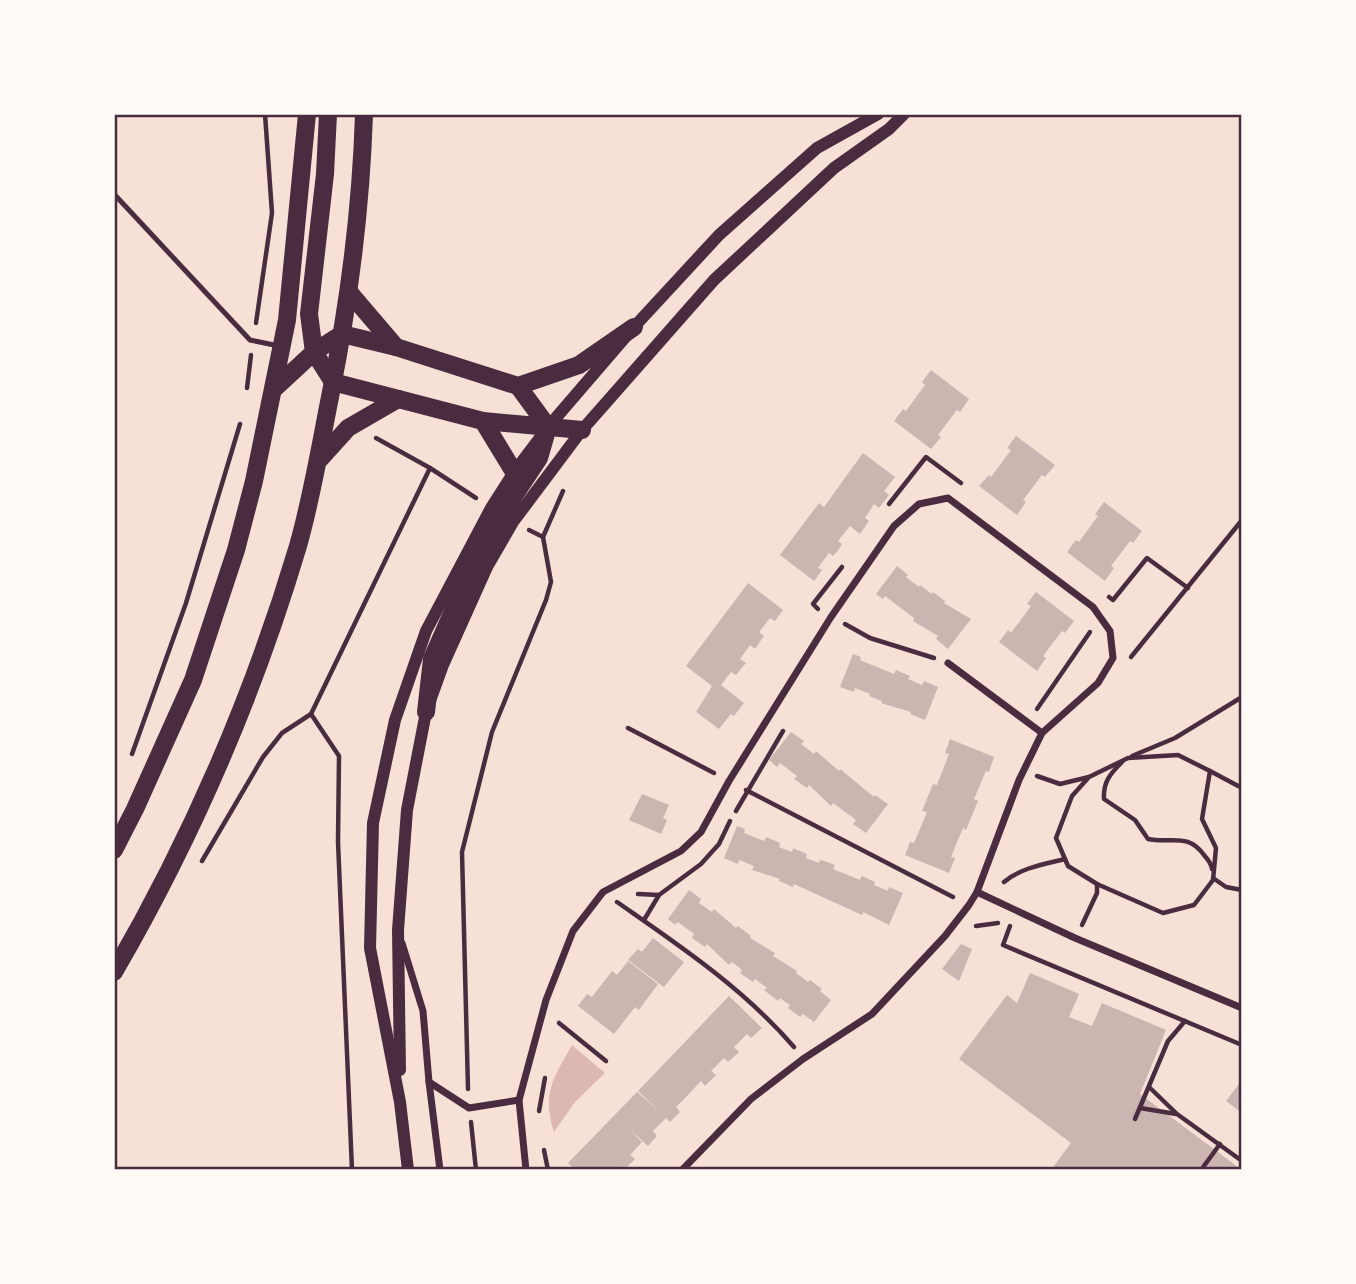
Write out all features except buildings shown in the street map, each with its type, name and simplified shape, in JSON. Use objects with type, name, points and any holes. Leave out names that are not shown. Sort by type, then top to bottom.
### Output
[{"type":"main road","points":[[114,850],[193,680],[236,550],[254,481],[287,320],[307,114]]},
{"type":"main road","points":[[328,114],[325,174],[309,314],[314,352],[333,382],[483,421],[548,427],[577,437]]},
{"type":"main road","points":[[114,972],[196,817],[227,750],[254,680],[298,545],[320,459],[349,292],[362,169],[364,114]]},
{"type":"main road","points":[[349,292],[396,347]]},
{"type":"main road","points":[[518,386],[579,365],[634,327]]},
{"type":"main road","points":[[274,389],[314,352],[342,334],[396,347],[518,386],[548,427]]},
{"type":"main road","points":[[320,459],[348,428],[398,399]]},
{"type":"main road","points":[[483,421],[514,472]]},
{"type":"main road","points":[[426,712],[432,659],[461,591],[502,514],[539,458],[548,427]]},
{"type":"street","points":[[408,1170],[400,1102],[370,948],[373,823],[395,720],[426,631],[491,508],[514,472],[548,427],[634,327],[719,235],[817,149],[878,114]]},
{"type":"street","points":[[400,1102],[398,930],[407,810],[426,712],[443,665],[487,567],[513,522],[577,437],[714,280],[834,168],[889,129],[904,114]]},
{"type":"street","points":[[526,1170],[519,1100],[546,1000],[573,931],[603,892],[681,851],[702,832],[729,781],[831,617],[894,526],[919,504],[948,498],[1093,607],[1110,631],[1113,658],[1098,683],[1042,733],[1019,780],[978,892],[945,936],[872,1014],[803,1059],[751,1099],[682,1170]]},
{"type":"street","points":[[948,663],[1042,733]]},
{"type":"street","points":[[978,892],[1075,938],[1242,1008]]},
{"type":"street","points":[[398,930],[423,1011],[440,1170]]},
{"type":"street","points":[[429,1082],[469,1108],[519,1100]]},
{"type":"lane","points":[[114,194],[253,341],[282,347]]},
{"type":"path","points":[[128,764],[182,616],[245,407],[272,213],[265,114]]},
{"type":"path","points":[[245,407],[268,411]]},
{"type":"path","points":[[348,428],[365,432],[430,468],[491,508]]},
{"type":"path","points":[[885,510],[926,457],[966,487]]},
{"type":"path","points":[[199,866],[263,757],[282,733],[311,714],[430,468]]},
{"type":"path","points":[[469,1108],[461,852],[492,732],[546,600],[551,582],[543,537],[564,489]]},
{"type":"path","points":[[1130,658],[1242,520]]},
{"type":"path","points":[[513,522],[543,537]]},
{"type":"path","points":[[1104,593],[1113,600],[1147,558],[1188,588]]},
{"type":"path","points":[[821,611],[813,604],[842,566]]},
{"type":"path","points":[[836,629],[844,624],[851,614]]},
{"type":"path","points":[[831,617],[870,638],[948,663]]},
{"type":"path","points":[[1032,725],[1035,711],[1092,629]]},
{"type":"path","points":[[1040,764],[1033,778],[1060,785],[1088,776],[1175,738],[1242,696]]},
{"type":"path","points":[[311,714],[339,756],[338,842],[352,1170]]},
{"type":"path","points":[[644,920],[659,895],[701,864],[719,844],[784,727]]},
{"type":"path","points":[[628,728],[956,899]]},
{"type":"path","points":[[1213,880],[1212,864],[1197,845],[1177,839],[1162,842],[1148,839],[1135,820],[1104,799],[1104,787],[1114,770],[1128,758],[1178,755],[1242,788]]},
{"type":"path","points":[[1088,776],[1072,796],[1056,838],[1068,866],[1097,884],[1163,913],[1195,905],[1213,880],[1216,848],[1202,819],[1210,771]]},
{"type":"path","points":[[1003,873],[1004,882],[1023,871],[1065,859]]},
{"type":"path","points":[[1213,880],[1226,887],[1242,890]]},
{"type":"path","points":[[1075,938],[1097,893],[1097,884]]},
{"type":"path","points":[[952,906],[961,889]]},
{"type":"path","points":[[603,892],[689,951],[739,992],[769,1018],[803,1059]]},
{"type":"path","points":[[610,909],[617,901]]},
{"type":"path","points":[[1017,911],[1003,945],[1242,1045]]},
{"type":"path","points":[[969,929],[982,923],[999,922],[1010,926]]},
{"type":"path","points":[[556,1034],[563,1011]]},
{"type":"path","points":[[1135,1119],[1168,1041],[1185,1021]]},
{"type":"path","points":[[559,1023],[606,1061]]},
{"type":"path","points":[[783,1056],[805,1041]]},
{"type":"path","points":[[541,1122],[539,1111],[547,1069]]},
{"type":"path","points":[[1149,1087],[1177,1114],[1242,1161]]},
{"type":"path","points":[[468,1091],[476,1090]]},
{"type":"path","points":[[1140,1108],[1177,1114]]},
{"type":"path","points":[[458,1118],[480,1121]]},
{"type":"path","points":[[471,1121],[476,1170]]},
{"type":"path","points":[[1201,1170],[1220,1144]]},
{"type":"path","points":[[544,1146],[548,1170]]},
{"type":"shaded area","points":[[572,1045],[605,1073],[575,1102],[554,1132],[549,1106],[551,1086]]}]
